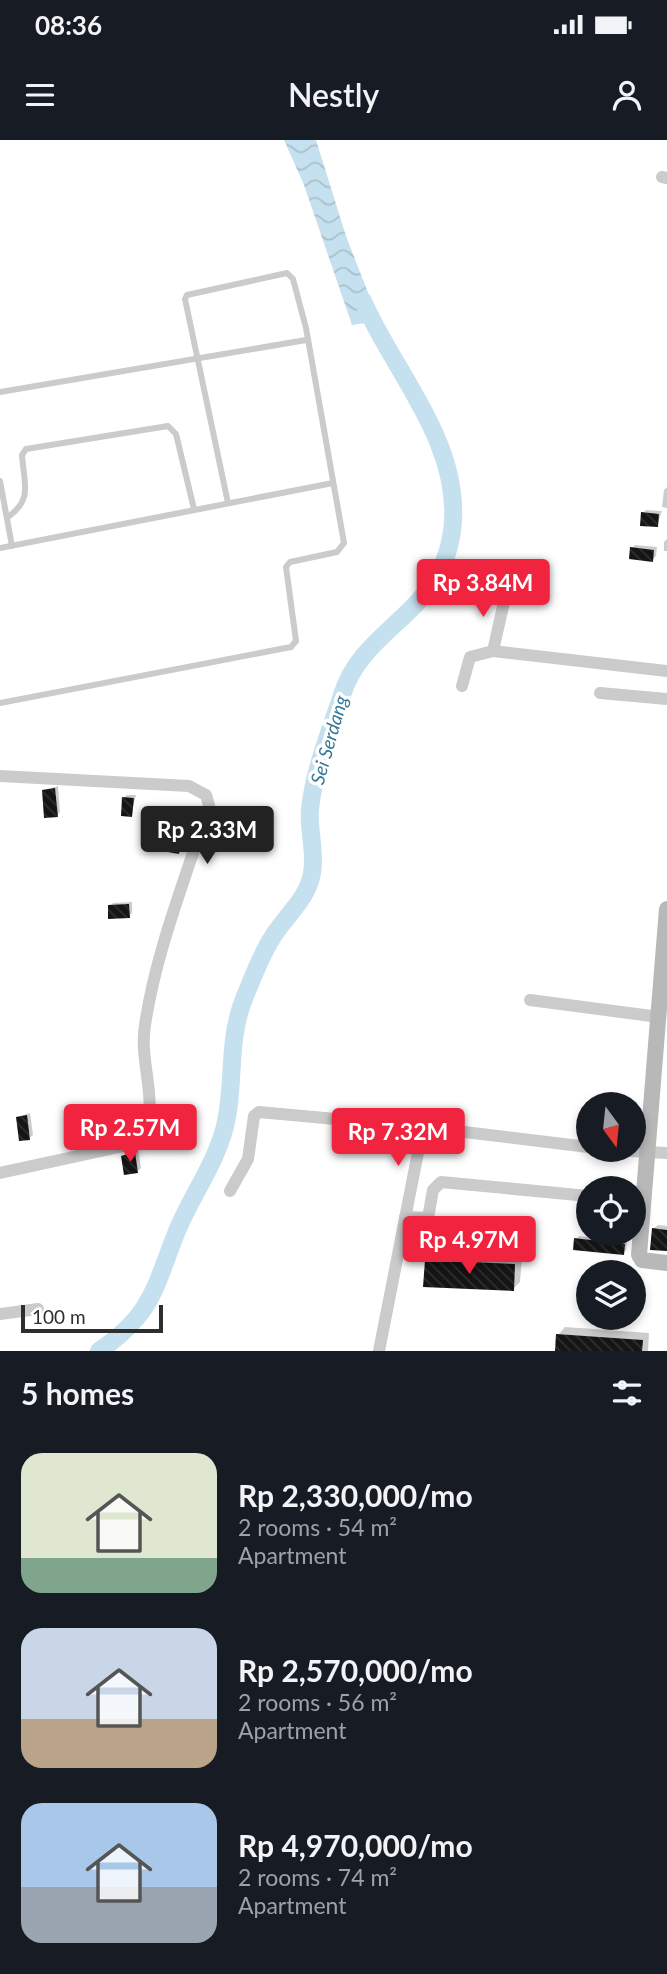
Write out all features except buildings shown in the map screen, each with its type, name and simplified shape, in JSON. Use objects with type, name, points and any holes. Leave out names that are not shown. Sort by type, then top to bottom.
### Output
[{"type":"street","points":[[494,651],[506,593]]},
{"type":"street","points":[[462,686],[470,657],[494,651],[667,671]]},
{"type":"street","points":[[600,692],[667,699]]},
{"type":"street","points":[[0,776],[189,786],[206,795],[209,805],[149,993],[144,1030],[149,1085],[146,1131],[133,1144],[0,1173]]},
{"type":"street","points":[[644,1176],[662,1038],[659,1017],[664,988],[667,909]]},
{"type":"street","points":[[530,1000],[659,1017]]},
{"type":"street","points":[[230,1191],[246,1165],[253,1120],[259,1112],[424,1127],[576,1146]]},
{"type":"street","points":[[379,1351],[424,1127]]},
{"type":"street","points":[[646,1153],[667,1153]]},
{"type":"street","points":[[407,1217],[425,1220],[428,1218],[433,1190],[441,1182],[576,1195]]},
{"type":"street","points":[[640,1246],[640,1258],[667,1263]]},
{"type":"street","points":[[0,1314],[38,1310]]},
{"type":"lane","points":[[0,703],[290,647],[297,636],[286,567],[290,562],[337,552],[343,547],[293,279],[284,273],[186,296],[184,302],[228,503]]},
{"type":"lane","points":[[0,392],[306,340]]},
{"type":"lane","points":[[8,517],[21,507],[24,499],[22,455],[26,449],[168,426],[176,434],[194,509]]},
{"type":"lane","points":[[0,481],[12,546]]},
{"type":"lane","points":[[0,548],[333,483]]},
{"type":"water","points":[[284,140],[316,140],[346,236],[379,321],[352,325],[304,185]]},
{"type":"waterway","name":"Sei Serdang","points":[[99,1351],[131,1324],[150,1298],[177,1231],[220,1143],[228,1113],[233,1047],[239,1013],[268,945],[310,882],[313,865],[310,817],[312,795],[323,751],[342,695],[353,671],[368,651],[421,598],[436,577],[447,552],[453,521],[452,491],[445,462],[422,407],[363,301]]}]
